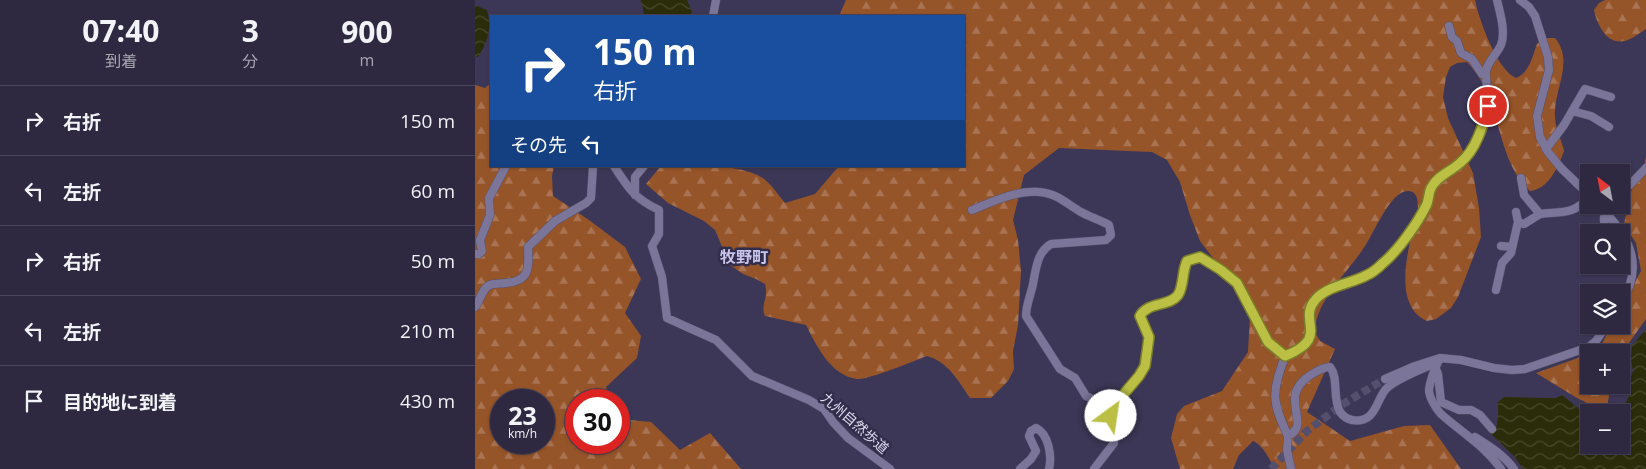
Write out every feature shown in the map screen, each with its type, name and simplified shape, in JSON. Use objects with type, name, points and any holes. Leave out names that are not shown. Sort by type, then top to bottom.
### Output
[{"type":"street","points":[[713,15],[716,0]]},
{"type":"street","points":[[1291,469],[1287,450],[1288,436],[1275,400],[1275,385],[1285,356],[1307,344],[1311,328],[1309,310],[1314,301],[1321,294],[1367,275],[1384,263],[1418,220],[1427,205],[1431,189],[1437,179],[1461,163],[1477,140],[1488,106],[1486,76],[1488,65],[1503,38],[1501,15],[1497,0]]},
{"type":"street","points":[[1520,0],[1529,7],[1535,16],[1548,57],[1549,70],[1537,116],[1540,137],[1546,149],[1561,168],[1580,187]]},
{"type":"street","points":[[1449,26],[1452,37],[1457,41],[1459,50],[1472,59],[1482,74],[1486,76]]},
{"type":"street","points":[[1546,149],[1585,89],[1611,97]]},
{"type":"street","points":[[1572,111],[1591,116],[1609,126]]},
{"type":"street","points":[[475,254],[479,254],[482,250],[480,240],[490,215],[489,198],[505,167]]},
{"type":"street","points":[[475,307],[485,288],[490,285],[517,282],[521,279],[526,274],[529,265],[528,247],[555,221],[591,198],[593,167]]},
{"type":"street","points":[[615,167],[625,184],[635,195]]},
{"type":"street","points":[[635,195],[635,177],[643,167]]},
{"type":"street","points":[[1630,185],[1646,168]]},
{"type":"street","points":[[1521,178],[1524,194],[1540,214]]},
{"type":"street","points":[[972,210],[1016,195],[1044,192],[1109,225],[1111,234],[1106,240],[1051,244],[1045,248],[1035,271],[1025,316],[1060,369],[1075,378],[1086,396],[1112,408]]},
{"type":"street","name":"九州自然歩道","points":[[635,195],[643,203],[659,210],[659,234],[652,246],[661,277],[667,318],[716,340],[752,376],[809,400],[824,409],[848,438],[890,469]]},
{"type":"street","points":[[1519,222],[1524,224],[1540,214],[1565,213],[1580,205]]},
{"type":"street","points":[[1496,290],[1502,264],[1511,253],[1519,222],[1516,212]]},
{"type":"street","points":[[1606,214],[1631,248],[1633,266],[1630,287]]},
{"type":"street","points":[[1501,246],[1512,247]]},
{"type":"street","points":[[1094,469],[1114,443],[1112,408],[1135,382],[1145,366],[1149,337],[1140,316],[1143,311],[1151,306],[1174,299],[1179,294],[1187,261],[1200,257],[1237,283],[1268,342],[1285,356]]},
{"type":"street","points":[[1385,379],[1415,366],[1461,360],[1494,368],[1525,369],[1589,347],[1601,334]]},
{"type":"street","points":[[1288,436],[1295,433],[1297,428],[1295,404],[1297,388],[1315,372],[1325,367],[1330,367],[1334,372],[1334,392],[1341,414],[1346,419],[1358,421],[1372,414],[1386,389],[1408,375],[1438,363]]},
{"type":"street","points":[[1438,363],[1441,402],[1459,410],[1471,410],[1480,415],[1492,429]]},
{"type":"street","points":[[1438,363],[1429,390],[1434,404],[1440,413],[1467,434],[1501,469]]},
{"type":"street","points":[[1021,469],[1036,451],[1029,436],[1031,431],[1036,428],[1041,432],[1051,452],[1049,469]]},
{"type":"street","points":[[1467,434],[1490,447],[1509,461],[1514,469]]},
{"type":"green space","points":[[846,0],[1475,0],[1480,20],[1490,44],[1502,65],[1516,78],[1527,68],[1537,44],[1546,38],[1555,38],[1561,47],[1563,57],[1562,76],[1555,107],[1555,117],[1564,151],[1559,164],[1548,182],[1537,189],[1530,191],[1518,177],[1510,162],[1487,93],[1479,77],[1467,62],[1457,63],[1450,67],[1446,77],[1443,97],[1448,118],[1473,173],[1479,208],[1481,237],[1458,297],[1451,308],[1436,319],[1427,321],[1415,313],[1409,301],[1406,286],[1406,270],[1418,209],[1418,200],[1412,192],[1402,192],[1390,204],[1365,246],[1328,296],[1317,318],[1314,331],[1320,341],[1335,349],[1307,412],[1350,441],[1404,426],[1430,425],[1461,469],[1275,469],[1263,449],[1253,441],[1239,455],[1233,469],[1180,469],[1171,438],[1177,414],[1184,406],[1222,391],[1248,352],[1250,316],[1235,276],[1216,262],[1200,241],[1180,182],[1167,160],[1152,152],[1059,148],[1024,175],[1013,220],[1018,240],[1021,271],[1018,325],[1013,351],[1014,369],[1008,381],[991,398],[970,398],[947,367],[927,356],[863,379],[848,377],[839,372],[820,350],[806,325],[765,316],[763,308],[766,294],[765,284],[743,274],[730,265],[715,230],[704,221],[668,203],[646,184],[660,167],[726,167],[739,169],[761,177],[768,182],[785,203],[815,194],[838,167],[965,167],[965,15],[839,15]]},
{"type":"green space","points":[[1605,0],[1646,0],[1646,29],[1625,41],[1613,40],[1608,37],[1600,27],[1594,10],[1599,3]]},
{"type":"green space","points":[[490,84],[490,167],[554,167],[552,176],[553,196],[625,247],[641,279],[625,313],[641,336],[637,358],[606,387],[607,389],[565,389],[565,454],[630,454],[630,420],[651,422],[680,450],[710,433],[741,469],[475,469],[475,85],[485,88]]},
{"type":"green space","points":[[1646,156],[1646,319],[1628,344],[1602,344],[1607,334],[1630,334],[1630,291],[1641,271],[1636,243],[1630,234],[1630,224],[1624,224],[1626,214],[1630,214],[1630,197],[1633,184],[1644,167]]},
{"type":"green space","points":[[1580,357],[1580,394],[1609,394],[1607,404],[1589,404],[1536,373]]},
{"type":"water","points":[[640,0],[687,0],[692,12],[690,15],[644,15]]},
{"type":"water","points":[[475,5],[487,10],[489,23],[487,40],[478,57],[475,56]]},
{"type":"water","points":[[1646,329],[1646,469],[1523,469],[1515,457],[1490,433],[1497,426],[1497,403],[1504,397],[1556,398],[1562,395],[1580,410],[1580,454],[1630,454],[1630,404],[1625,404],[1630,394],[1630,380],[1633,371],[1631,359],[1632,346]]},
{"type":"tunnel","points":[[1271,469],[1307,431],[1343,404],[1385,379]]},
{"type":"district","name":"牧野町","points":[[744,257]]},
{"type":"route","points":[[1111,416],[1112,408],[1145,366],[1149,337],[1140,316],[1143,311],[1151,306],[1174,299],[1179,294],[1187,261],[1200,257],[1237,283],[1268,342],[1285,356],[1297,351],[1307,344],[1310,337],[1309,310],[1314,301],[1321,294],[1367,275],[1384,263],[1418,220],[1427,205],[1431,189],[1437,179],[1461,163],[1468,154],[1477,140],[1488,106]]}]
